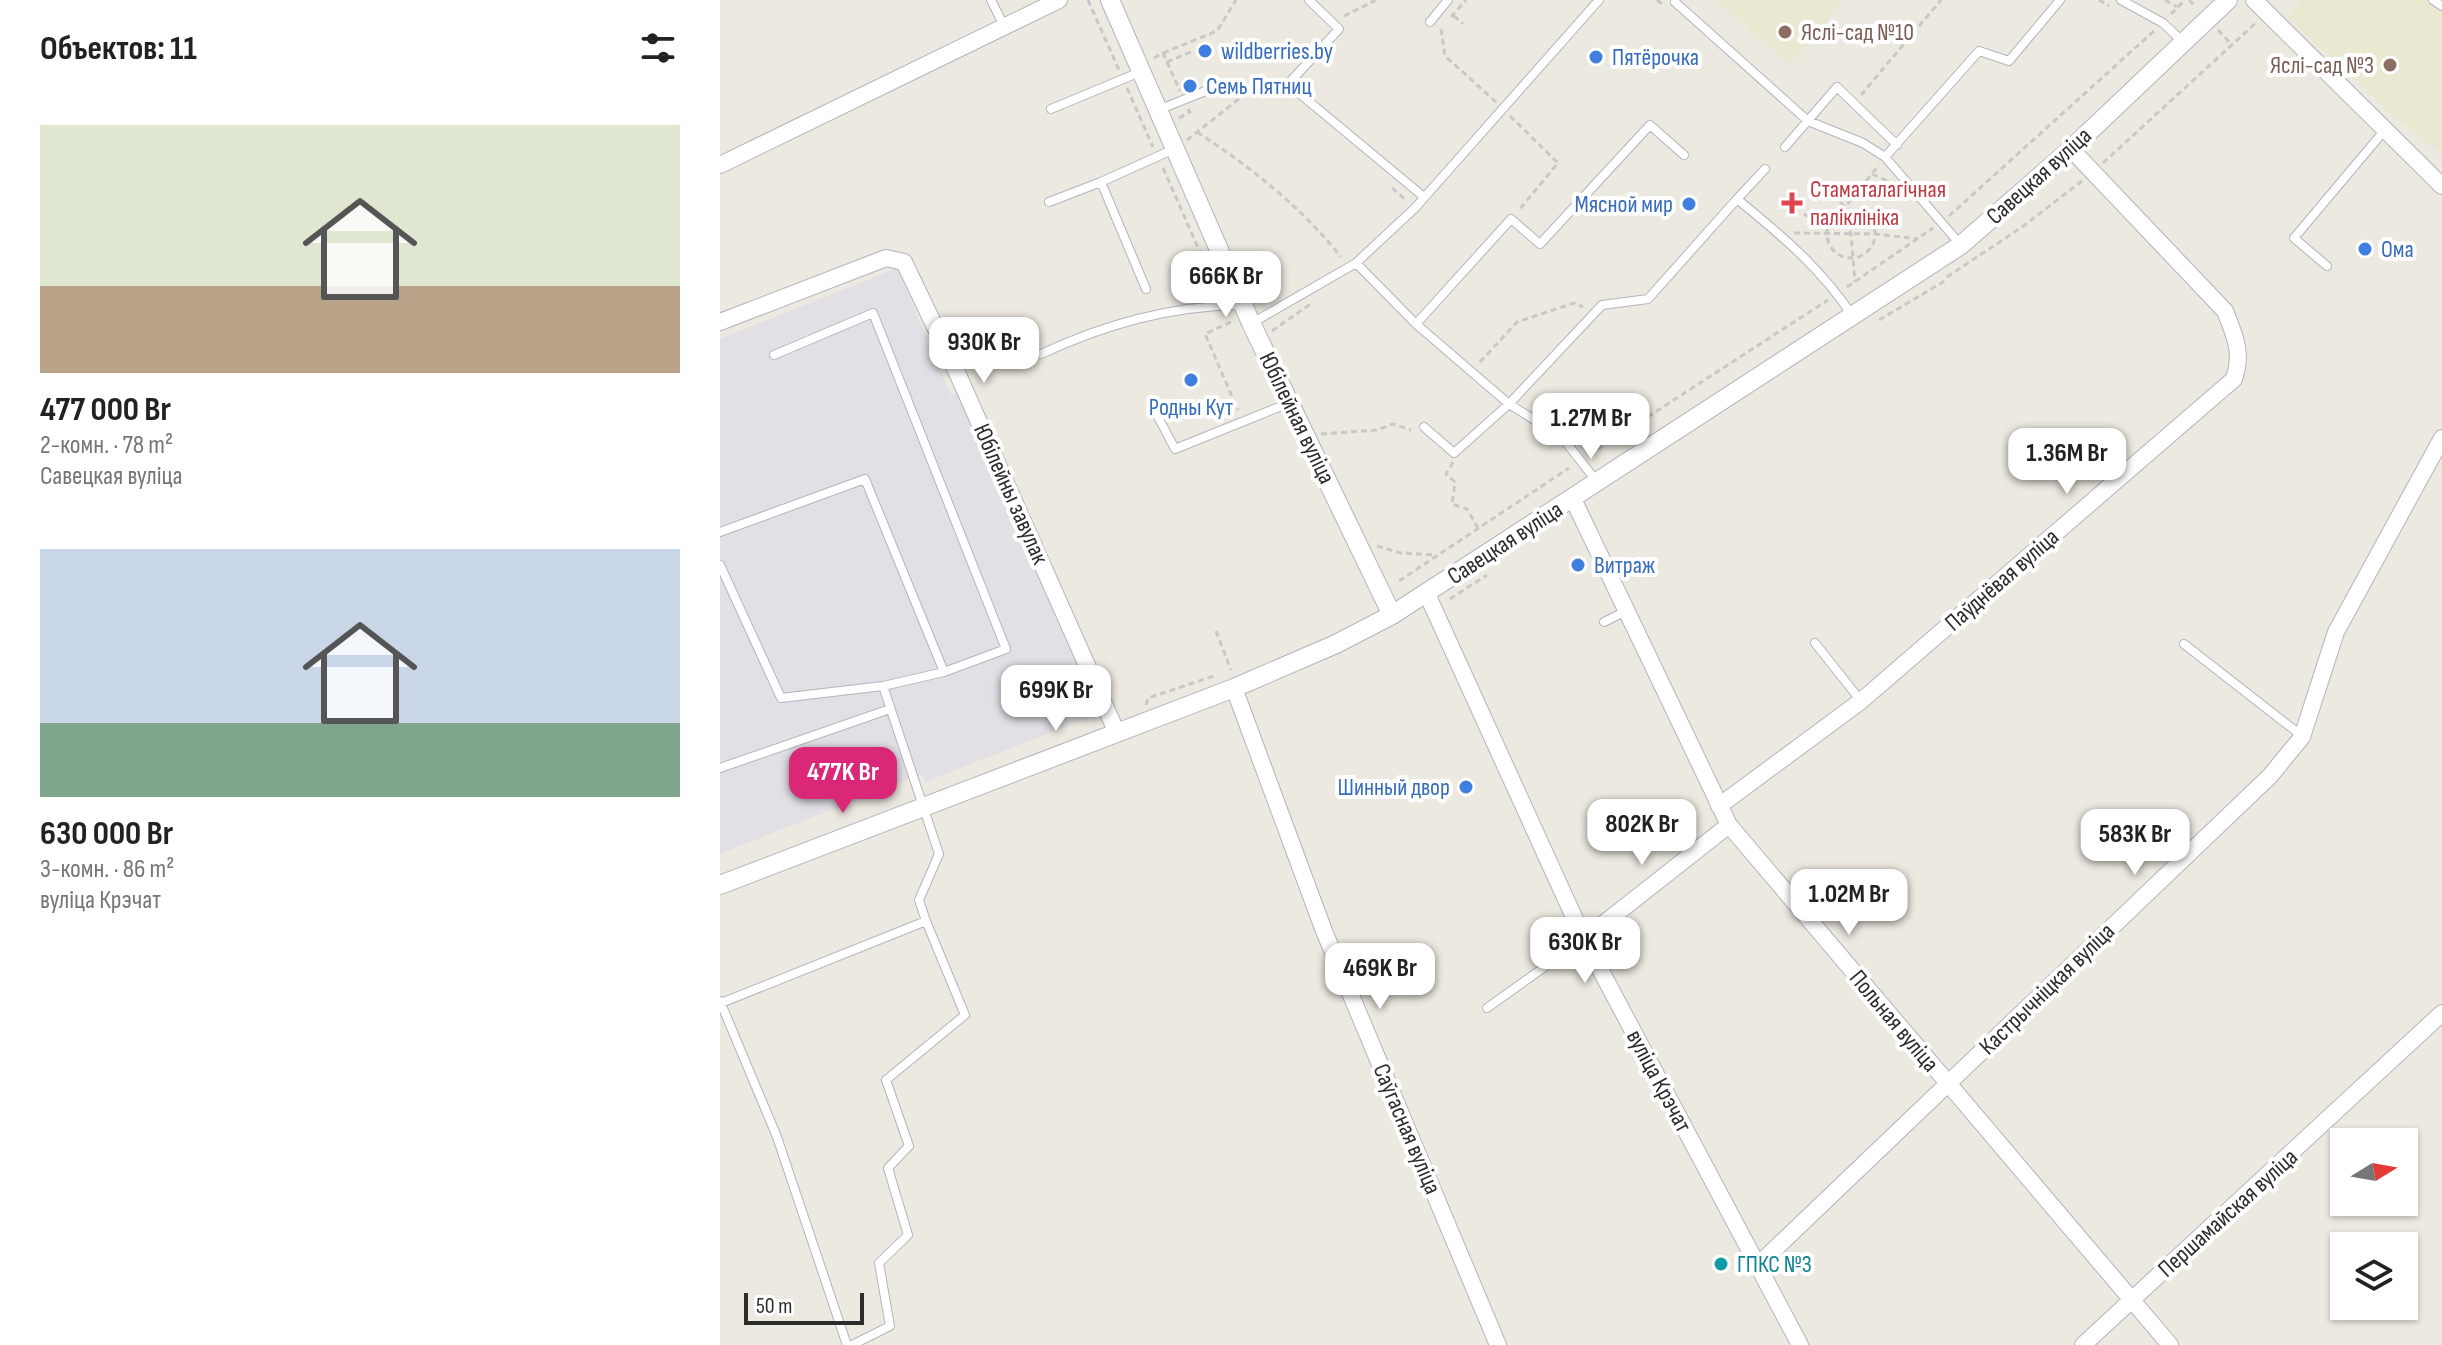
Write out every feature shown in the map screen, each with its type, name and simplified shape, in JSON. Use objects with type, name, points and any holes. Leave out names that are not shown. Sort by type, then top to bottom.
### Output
[{"type":"street","points":[[720,165],[1003,24],[1059,0]]},
{"type":"street","name":"Юбілейная вуліца","points":[[1110,0],[1147,65],[1158,110],[1251,323],[1392,615]]},
{"type":"street","name":"Савецкая вуліца","points":[[720,885],[1117,733],[1232,679],[1336,644],[1392,615],[1961,245],[2071,149],[2228,0]]},
{"type":"street","points":[[2254,0],[2442,186]]},
{"type":"street","name":"Паўднёвая вуліца","points":[[1719,806],[1861,701],[2234,379],[2240,361],[2237,339],[2225,311],[2071,149]]},
{"type":"street","name":"Юбілейны завулак","points":[[720,322],[886,258],[904,262],[959,377],[1117,733]]},
{"type":"street","name":"Кастрычніцкая вуліца","points":[[1757,1266],[2270,776],[2302,737],[2336,632],[2442,438]]},
{"type":"street","name":"Польная вуліца","points":[[1573,499],[1729,825],[2170,1345]]},
{"type":"street","name":"вуліца Крэчат","points":[[1427,594],[1584,939],[1800,1345]]},
{"type":"street","name":"Саўгасная вуліца","points":[[1232,679],[1324,931],[1498,1345]]},
{"type":"street","points":[[1584,939],[1729,825]]},
{"type":"street","name":"Першамайская вуліца","points":[[2083,1345],[2442,1013]]},
{"type":"lane","points":[[991,0],[1003,24]]},
{"type":"lane","points":[[1309,0],[1339,29],[1288,84],[1424,197]]},
{"type":"lane","points":[[1430,22],[1448,0]]},
{"type":"lane","points":[[1251,323],[1352,265],[1424,197],[1599,0]]},
{"type":"lane","points":[[1885,157],[1979,51],[2009,61],[2060,0]]},
{"type":"lane","points":[[2121,0],[2163,23],[2183,42]]},
{"type":"lane","points":[[2433,0],[2442,6]]},
{"type":"lane","points":[[1675,2],[1808,121],[1863,143],[1885,157],[1961,245]]},
{"type":"lane","points":[[1051,109],[1147,65]]},
{"type":"lane","points":[[1158,110],[1223,84]]},
{"type":"lane","points":[[1785,147],[1837,87],[1897,145]]},
{"type":"lane","points":[[1416,324],[1511,219],[1540,244],[1650,125],[1684,155]]},
{"type":"lane","points":[[2327,266],[2294,238],[2384,131]]},
{"type":"lane","points":[[1049,202],[1175,148]]},
{"type":"lane","points":[[1426,428],[1454,453],[1509,404],[1602,305],[1648,299],[1765,169]]},
{"type":"lane","points":[[1101,182],[1146,289]]},
{"type":"lane","points":[[1737,199],[1778,233],[1838,293],[1853,317]]},
{"type":"lane","points":[[1352,265],[1509,404],[1562,437],[1597,482]]},
{"type":"lane","points":[[1041,354],[1095,329],[1193,306],[1243,304]]},
{"type":"lane","points":[[720,565],[781,698],[883,686],[944,672],[1006,649],[873,313],[774,355]]},
{"type":"lane","points":[[1157,415],[1175,449],[1289,402]]},
{"type":"lane","points":[[720,532],[865,479],[944,672]]},
{"type":"lane","points":[[1604,622],[1627,611]]},
{"type":"lane","points":[[1815,643],[1861,701]]},
{"type":"lane","points":[[2184,644],[2302,737]]},
{"type":"lane","points":[[883,686],[939,854],[919,900],[965,1015],[886,1080],[909,1146],[888,1168],[908,1235],[879,1263],[890,1326],[850,1345],[777,1137],[720,1002],[926,921]]},
{"type":"lane","points":[[720,768],[890,709]]},
{"type":"lane","points":[[1487,1008],[1584,939]]},
{"type":"path","points":[[1147,65],[1163,53],[1217,31],[1236,0]]},
{"type":"path","points":[[1332,22],[1376,0]]},
{"type":"path","points":[[1854,104],[1941,0]]},
{"type":"path","points":[[2165,0],[2177,7]]},
{"type":"path","points":[[1399,581],[1942,222],[2185,0]]},
{"type":"path","points":[[1453,15],[1463,24]]},
{"type":"path","points":[[1167,62],[1193,51]]},
{"type":"path","points":[[1163,53],[1180,83],[1190,112],[1178,119],[1187,140],[1264,79],[1276,87]]},
{"type":"path","points":[[1197,132],[1256,171],[1314,224],[1352,265]]},
{"type":"path","points":[[1827,231],[1885,157]]},
{"type":"path","points":[[1826,188],[1845,207]]},
{"type":"path","points":[[1804,214],[1827,231],[1835,253],[1853,259],[1870,251],[1876,234],[1874,224],[1860,211],[1841,212]]},
{"type":"path","points":[[1835,217],[1851,233],[1855,282]]},
{"type":"path","points":[[1778,233],[1827,231],[1918,239]]},
{"type":"path","points":[[1278,344],[1272,331],[1317,298]]},
{"type":"path","points":[[1472,372],[1517,322],[1574,303],[1585,308],[1602,305]]},
{"type":"path","points":[[1223,305],[1231,322],[1205,334],[1228,392],[1244,421]]},
{"type":"path","points":[[1319,434],[1377,430],[1393,424],[1413,430],[1426,428]]},
{"type":"path","points":[[1446,474],[1455,482],[1452,504],[1467,509],[1478,528]]},
{"type":"path","points":[[1369,543],[1401,553],[1438,555]]},
{"type":"path","points":[[1216,631],[1232,679]]},
{"type":"shaded area","name":"Яслі-сад №10","points":[[1715,0],[1844,0],[1790,64]]},
{"type":"shaded area","name":"Яслі-сад №3","points":[[2302,0],[2442,0],[2442,154],[2390,113],[2287,17]]},
{"type":"shaded area","points":[[897,268],[951,395],[959,392],[1101,713],[925,782],[922,774],[720,854],[720,339]]},
{"type":"place","name":"Яслі-сад №10","points":[[1785,32]]},
{"type":"place","name":"wildberries.by","points":[[1205,51]]},
{"type":"place","name":"Пятёрочка","points":[[1596,57]]},
{"type":"place","name":"Яслі-сад №3","points":[[2390,65]]},
{"type":"place","name":"Семь Пятниц","points":[[1190,86]]},
{"type":"place","name":"Стаматалагічная паліклініка","points":[[1792,203]]},
{"type":"place","name":"Мясной мир","points":[[1689,204]]},
{"type":"place","name":"Ома","points":[[2365,249]]},
{"type":"place","name":"Родны Кут","points":[[1191,380]]},
{"type":"place","name":"Витраж","points":[[1578,565]]},
{"type":"place","name":"Шинный двор","points":[[1466,787]]},
{"type":"place","name":"ГПКС №3","points":[[1721,1264]]}]
